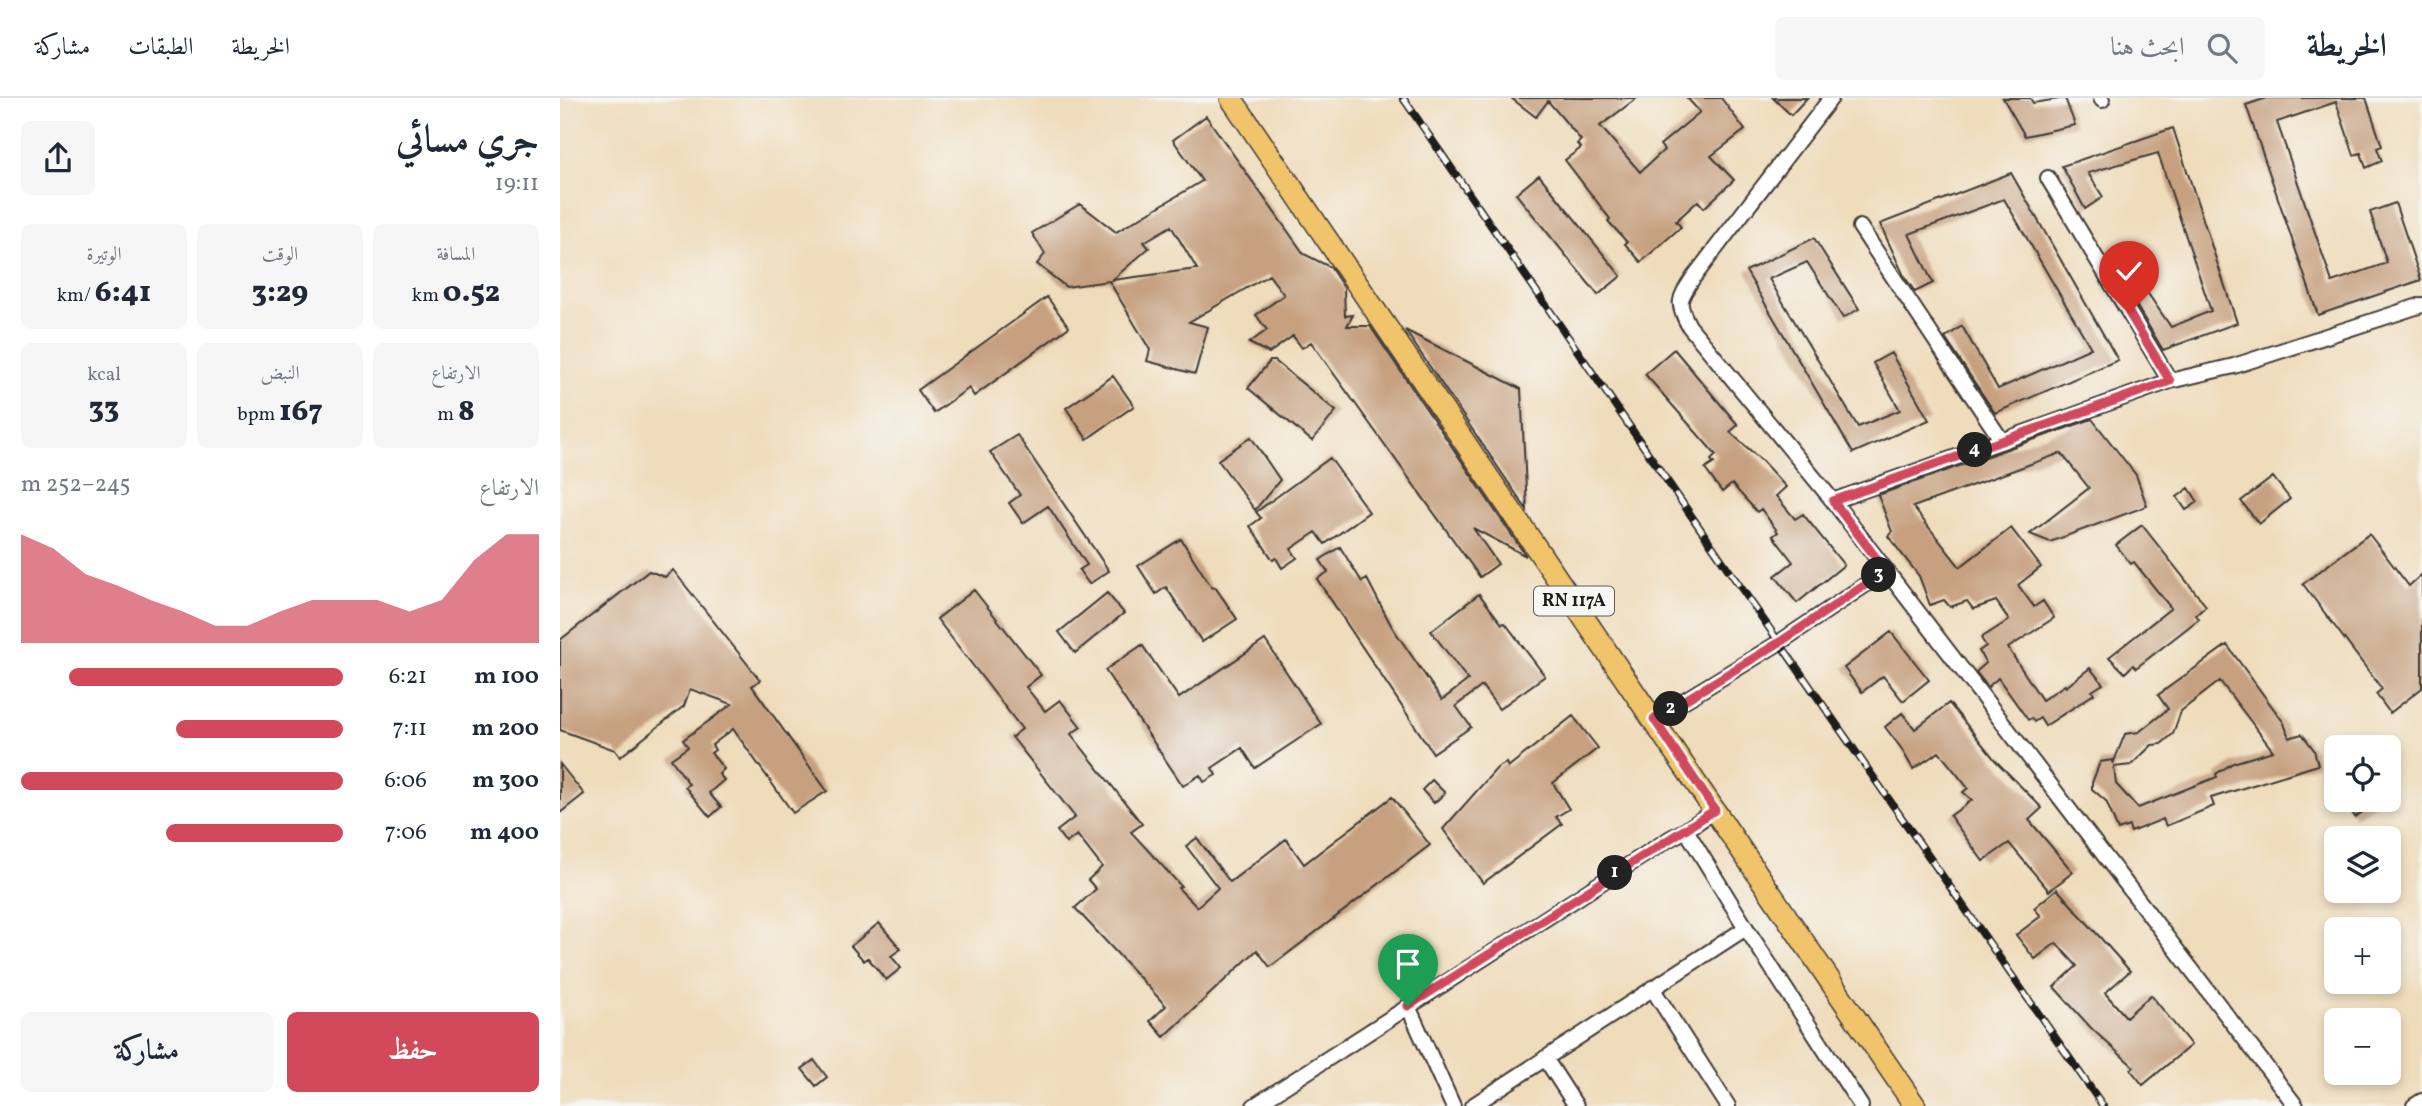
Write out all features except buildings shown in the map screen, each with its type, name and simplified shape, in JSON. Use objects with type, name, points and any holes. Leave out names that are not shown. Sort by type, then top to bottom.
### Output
[{"type":"main road","name":"RN 117A","points":[[1231,98],[1915,1106]]},
{"type":"street","points":[[1831,98],[1693,278],[1680,298],[1680,310],[1689,326],[1833,501],[2296,1106]]},
{"type":"street","points":[[2048,178],[2170,381]]},
{"type":"street","points":[[1860,227],[2001,441]]},
{"type":"street","points":[[1833,501],[2170,381],[2234,366],[2422,305]]},
{"type":"street","points":[[1654,719],[1780,642],[1886,571]]},
{"type":"street","points":[[1254,1106],[1715,810]]},
{"type":"street","points":[[1686,830],[1861,1106]]},
{"type":"street","points":[[1472,1106],[1746,928]]},
{"type":"street","points":[[1652,988],[1728,1106]]},
{"type":"street","points":[[1408,1006],[1453,1106]]},
{"type":"street","points":[[1545,1058],[1576,1106]]},
{"type":"street","points":[[2414,1106],[2422,1101]]},
{"type":"railway","points":[[1403,98],[2103,1106]]},
{"type":"route","points":[[1408,1006],[1715,810],[1654,719],[1780,642],[1886,571],[1833,501],[2170,381],[2129,313]]}]
